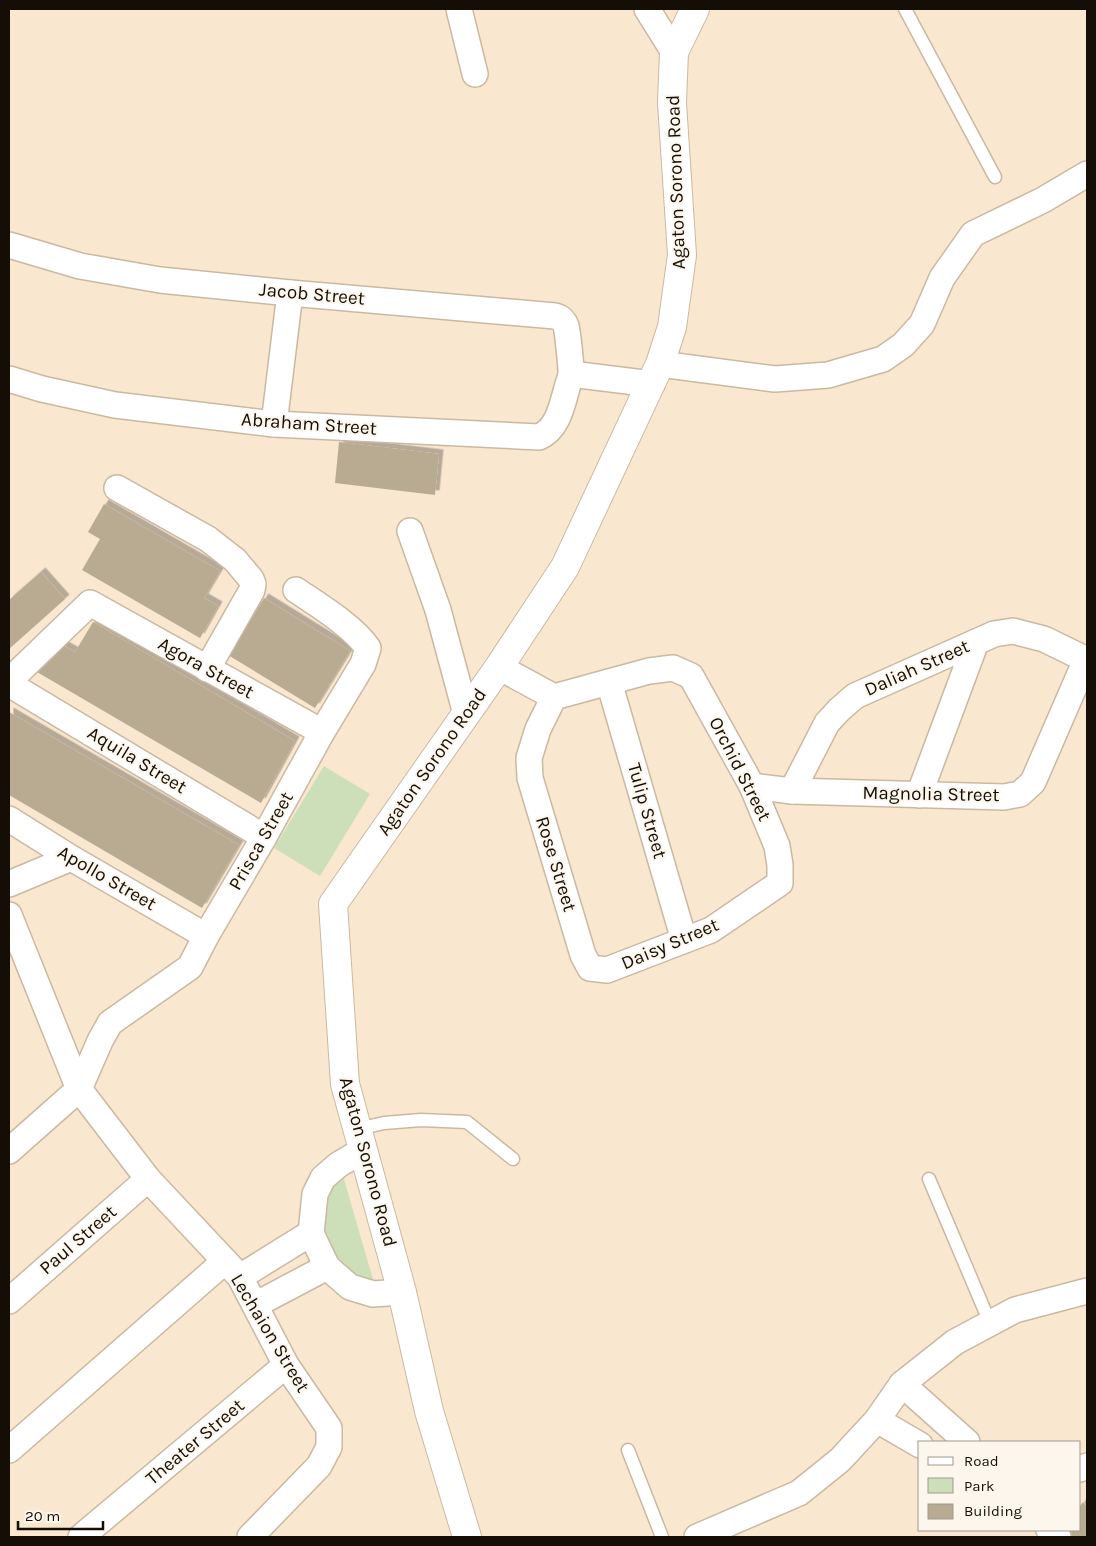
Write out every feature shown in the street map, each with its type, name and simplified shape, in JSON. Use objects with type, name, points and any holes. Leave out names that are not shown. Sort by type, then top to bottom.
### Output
[{"type":"street","points":[[458,9],[475,74]]},
{"type":"street","points":[[647,9],[674,52]]},
{"type":"street","name":"Agaton Sorono Road","points":[[467,1537],[429,1412],[402,1292],[345,1084],[332,904],[499,667],[565,567],[656,374],[672,327],[682,255],[672,102],[674,52],[696,9]]},
{"type":"street","points":[[571,374],[656,374],[775,379],[828,375],[883,359],[903,345],[922,324],[942,278],[973,234],[1043,200],[1087,174]]},
{"type":"street","name":"Jacob Street","points":[[9,245],[80,266],[151,278],[290,293],[558,317],[566,326],[571,374]]},
{"type":"street","points":[[274,424],[290,293]]},
{"type":"street","name":"Abraham Street","points":[[9,379],[42,389],[116,405],[274,424],[539,437],[545,435],[550,430],[556,420],[571,374]]},
{"type":"street","points":[[118,488],[208,539],[234,560],[251,579],[253,584],[252,590],[207,670]]},
{"type":"street","points":[[410,532],[438,610],[466,714]]},
{"type":"street","name":"Prisca Street","points":[[80,1089],[100,1041],[110,1023],[190,967],[322,732],[364,664],[368,648],[361,638],[296,590]]},
{"type":"street","name":"Agora Street","points":[[9,682],[90,603],[207,670],[322,732]]},
{"type":"street","name":"Daliah Street","points":[[792,791],[827,723],[855,696],[994,634],[1013,631],[1044,640],[1087,660]]},
{"type":"street","points":[[920,795],[976,642]]},
{"type":"street","name":"Magnolia Street","points":[[752,786],[792,791],[920,795],[1004,797],[1020,794],[1033,782],[1087,660]]},
{"type":"street","points":[[499,667],[554,697],[609,682]]},
{"type":"street","name":"Orchid Street","points":[[609,682],[649,671],[673,668],[691,676],[752,786],[777,846],[780,865]]},
{"type":"street","name":"Aquila Street","points":[[9,682],[264,837]]},
{"type":"street","name":"Tulip Street","points":[[609,682],[684,940]]},
{"type":"street","name":"Rose Street","points":[[554,697],[538,730],[529,758],[530,778],[583,955],[590,968]]},
{"type":"street","name":"Apollo Street","points":[[9,819],[206,936]]},
{"type":"street","points":[[9,884],[72,858]]},
{"type":"street","name":"Daisy Street","points":[[590,968],[607,970],[711,930],[780,883],[780,865]]},
{"type":"street","name":"Lechaion Street","points":[[9,915],[80,1089],[148,1179],[232,1269],[254,1305],[286,1365],[329,1428],[329,1447],[319,1466],[250,1537]]},
{"type":"street","points":[[9,1151],[80,1089]]},
{"type":"street","points":[[360,1139],[338,1165],[323,1178],[315,1194],[312,1233],[327,1267],[350,1287],[374,1294],[402,1292]]},
{"type":"street","name":"Paul Street","points":[[9,1300],[148,1179]]},
{"type":"street","points":[[9,1450],[232,1269],[312,1233]]},
{"type":"street","points":[[254,1305],[327,1267]]},
{"type":"street","points":[[697,1537],[799,1493],[840,1460],[877,1420],[902,1384],[955,1342],[1015,1310],[1087,1291]]},
{"type":"street","name":"Theater Street","points":[[81,1537],[286,1365]]},
{"type":"street","points":[[902,1384],[966,1441]]},
{"type":"street","points":[[877,1420],[918,1444]]},
{"type":"lane","points":[[905,9],[995,177]]},
{"type":"lane","points":[[360,1139],[384,1123],[421,1120],[467,1122],[513,1159]]},
{"type":"lane","points":[[930,1179],[990,1323]]},
{"type":"lane","points":[[628,1450],[662,1537]]},
{"type":"green space","points":[[324,766],[370,794],[320,876],[274,848]]},
{"type":"green space","points":[[343,1176],[374,1283],[357,1275],[345,1266],[329,1242],[324,1226],[327,1192],[335,1177]]},
{"type":"building","points":[[339,442],[439,454],[435,495],[335,483]]},
{"type":"building","points":[[104,504],[220,571],[204,598],[218,606],[200,638],[82,570],[100,539],[88,532]]},
{"type":"building","points":[[41,572],[65,599],[9,649],[9,600]]},
{"type":"building","points":[[264,598],[350,651],[315,708],[228,655]]},
{"type":"building","points":[[93,622],[295,741],[261,803],[37,672],[62,645],[75,652]]},
{"type":"building","points":[[9,712],[239,845],[202,908],[9,795]]},
{"type":"building","points":[[1083,1502],[1087,1507],[1087,1537],[1061,1537],[1058,1531],[1081,1531],[1081,1505]]}]
